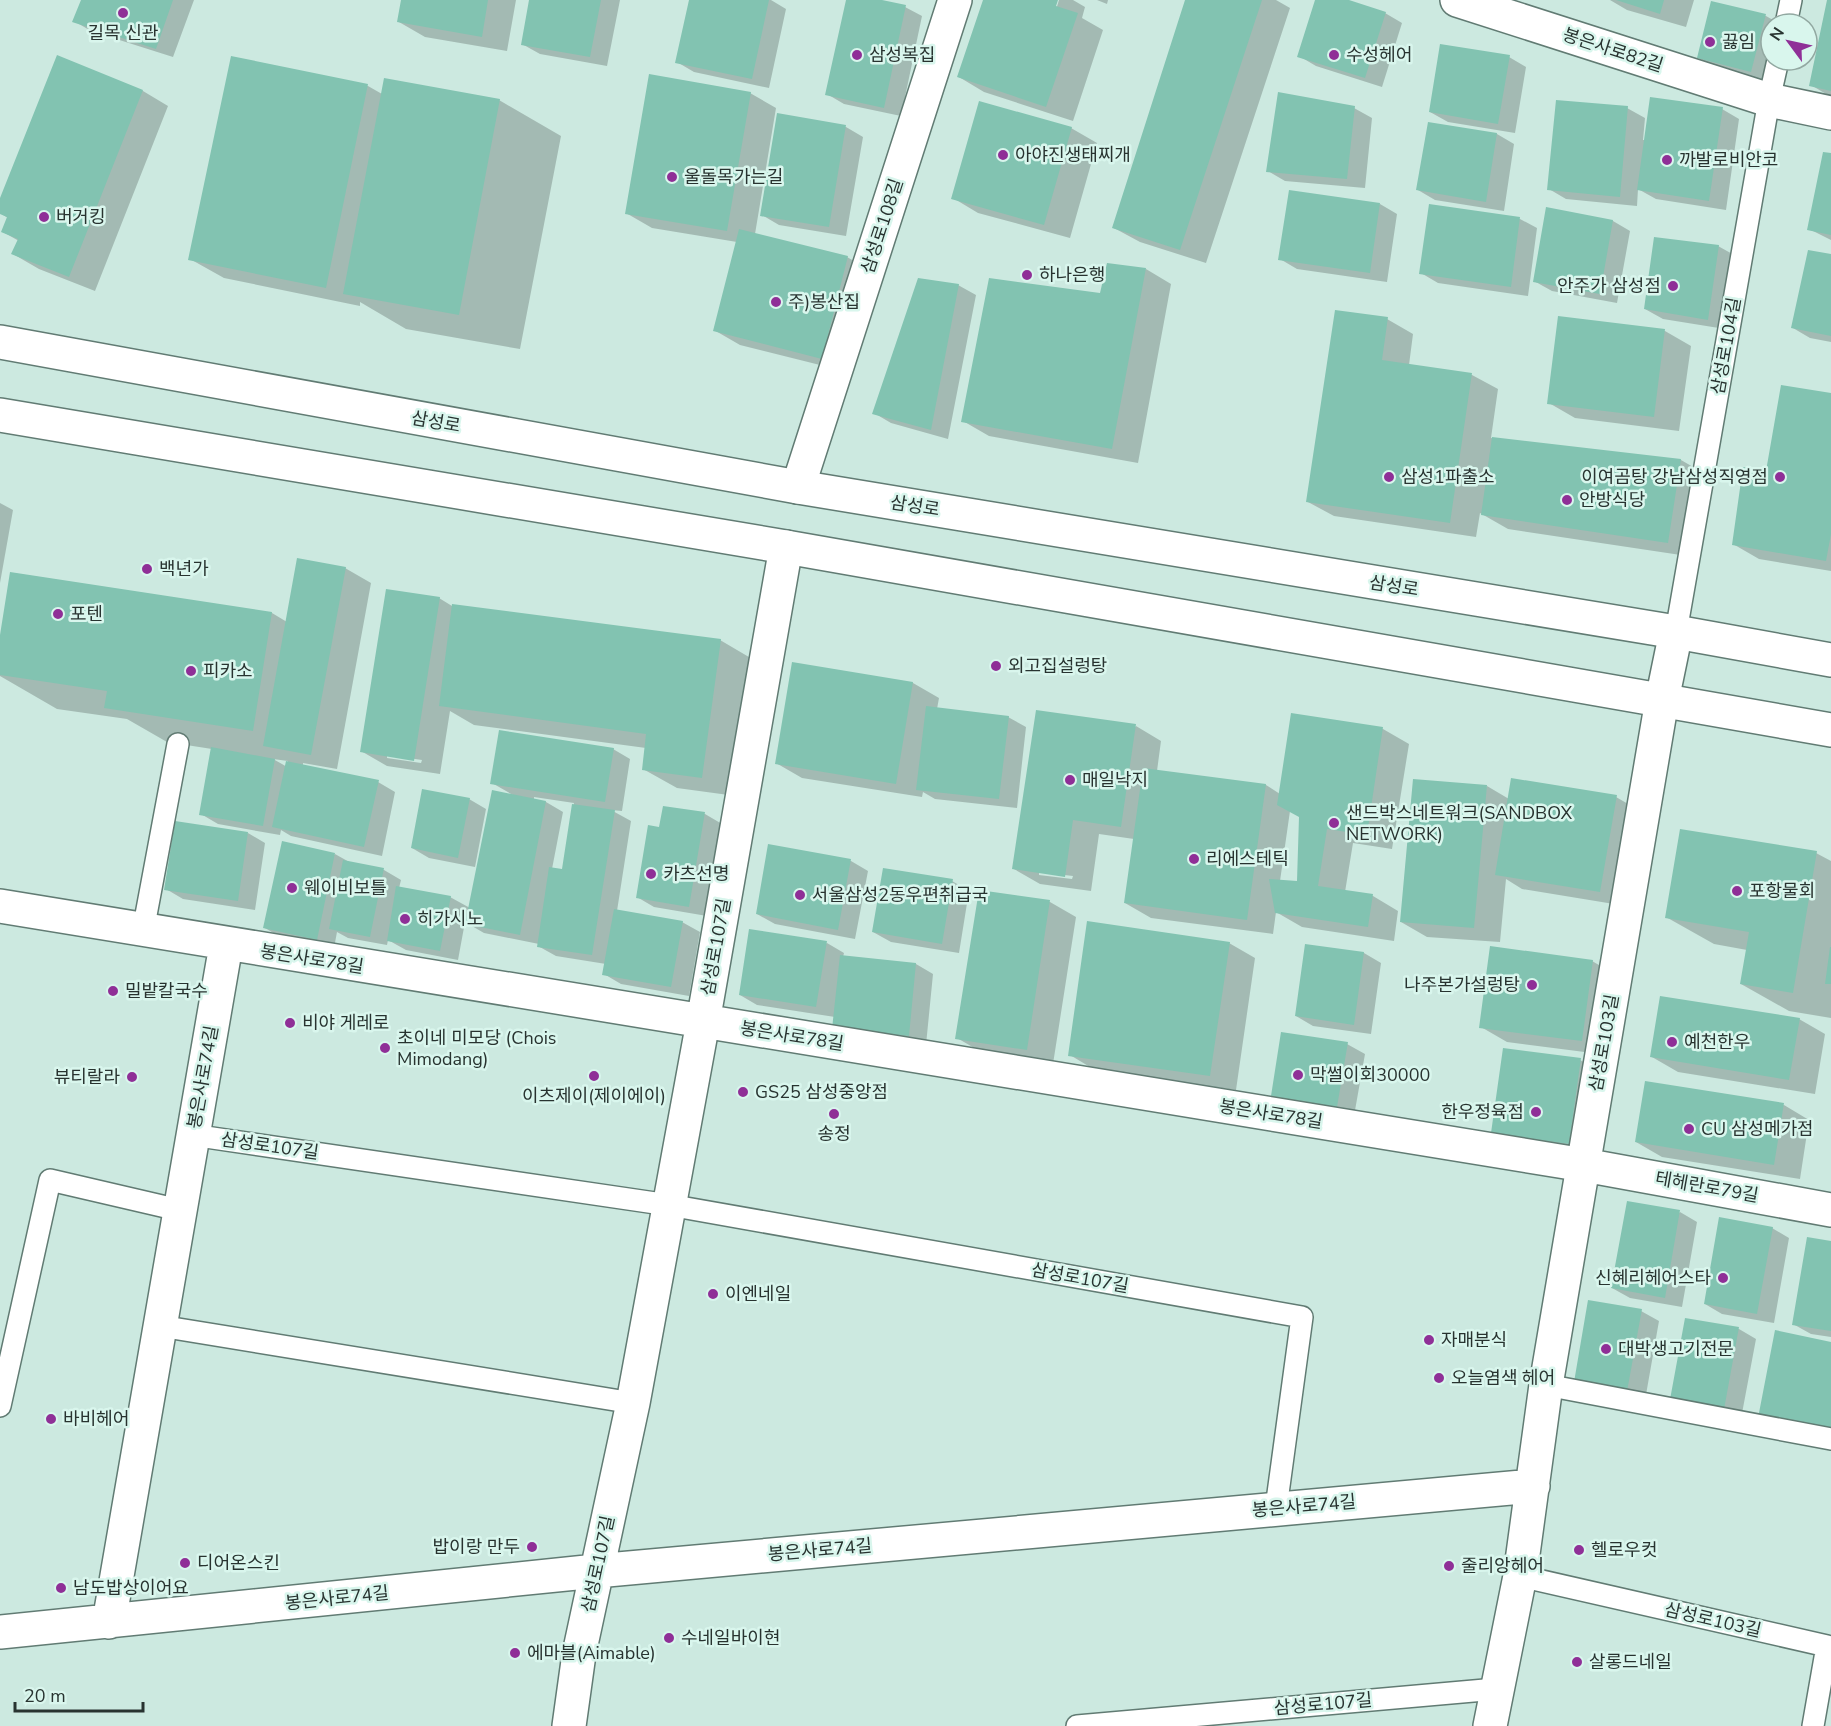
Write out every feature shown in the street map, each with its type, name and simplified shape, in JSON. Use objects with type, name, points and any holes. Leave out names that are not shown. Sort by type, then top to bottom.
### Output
[{"type":"street","name":"삼성로108길","points":[[798,487],[955,0]]},
{"type":"street","name":"봉은사로82길","points":[[1457,0],[1769,100],[1831,113]]},
{"type":"street","name":"삼성로","points":[[0,342],[798,487],[1676,632],[1831,660]]},
{"type":"street","points":[[0,415],[786,547],[1831,730]]},
{"type":"street","name":"삼성로107길","points":[[569,1726],[579,1654],[633,1403],[703,1022],[786,547]]},
{"type":"street","name":"삼성로103길","points":[[1490,1726],[1520,1576],[1546,1385],[1662,700],[1676,632]]},
{"type":"street","name":"봉은사로78길","points":[[0,906],[226,945],[1584,1165]]},
{"type":"street","name":"봉은사로74길","points":[[108,1622],[226,945]]},
{"type":"street","name":"테헤란로79길","points":[[1584,1165],[1831,1209]]},
{"type":"street","name":"봉은사로74길","points":[[0,1632],[596,1571],[1533,1486]]},
{"type":"lane","name":"삼성로104길","points":[[1676,632],[1775,72]]},
{"type":"lane","points":[[143,931],[178,744]]},
{"type":"lane","name":"삼성로107길","points":[[192,1135],[669,1205],[1302,1317],[1276,1508]]},
{"type":"lane","points":[[0,1406],[50,1180],[179,1210]]},
{"type":"lane","points":[[160,1326],[633,1403]]},
{"type":"lane","points":[[1546,1385],[1831,1439]]},
{"type":"lane","name":"삼성로103길","points":[[1520,1576],[1827,1646],[1813,1726]]},
{"type":"lane","name":"삼성로107길","points":[[1077,1726],[1496,1689]]},
{"type":"building","points":[[81,0],[173,0],[156,49],[72,22]]},
{"type":"building","points":[[401,0],[488,0],[482,37],[397,22]]},
{"type":"building","points":[[529,0],[601,0],[590,57],[521,45]]},
{"type":"building","points":[[689,0],[769,0],[752,79],[675,63]]},
{"type":"building","points":[[846,0],[882,0],[906,5],[884,108],[825,95]]},
{"type":"building","points":[[983,0],[1058,0],[1056,6],[1078,13],[1046,107],[957,77]]},
{"type":"building","points":[[1185,0],[1262,0],[1180,250],[1112,228]]},
{"type":"building","points":[[1315,0],[1349,0],[1386,12],[1365,78],[1297,57]]},
{"type":"building","points":[[1616,0],[1664,0],[1660,14]]},
{"type":"building","points":[[1827,0],[1831,0],[1831,91],[1809,86],[1812,72],[1819,72],[1819,38]]},
{"type":"building","points":[[1711,1],[1759,12],[1759,41],[1751,72],[1697,58]]},
{"type":"building","points":[[1440,44],[1510,55],[1498,124],[1429,112]]},
{"type":"building","points":[[57,55],[143,90],[69,277],[11,254],[18,239],[1,232],[7,217],[0,214],[0,198]]},
{"type":"building","points":[[231,56],[368,84],[326,288],[188,260]]},
{"type":"building","points":[[649,74],[751,92],[727,231],[625,214]]},
{"type":"building","points":[[384,78],[500,99],[459,315],[343,294]]},
{"type":"building","points":[[1278,92],[1355,106],[1347,179],[1266,172]]},
{"type":"building","points":[[1650,97],[1723,107],[1709,201],[1637,190]]},
{"type":"building","points":[[1556,100],[1628,106],[1620,197],[1547,190]]},
{"type":"building","points":[[979,101],[1072,127],[1044,225],[951,199]]},
{"type":"building","points":[[777,113],[846,125],[829,227],[760,216]]},
{"type":"building","points":[[1428,122],[1497,133],[1486,202],[1416,190]]},
{"type":"building","points":[[1823,152],[1831,153],[1831,235],[1807,230]]},
{"type":"building","points":[[1289,190],[1380,203],[1370,273],[1278,260]]},
{"type":"building","points":[[1429,204],[1520,217],[1511,287],[1419,274]]},
{"type":"building","points":[[1546,207],[1613,220],[1600,294],[1533,282]]},
{"type":"building","points":[[739,229],[848,256],[822,359],[713,331]]},
{"type":"building","points":[[1654,237],[1719,245],[1708,320],[1644,309]]},
{"type":"building","points":[[1808,250],[1831,254],[1831,336],[1791,328]]},
{"type":"building","points":[[1107,263],[1146,268],[1112,449],[961,422],[989,278],[1100,293]]},
{"type":"building","points":[[918,278],[959,284],[931,430],[872,414]]},
{"type":"building","points":[[1335,310],[1388,317],[1382,360],[1472,373],[1450,523],[1306,502]]},
{"type":"building","points":[[1558,316],[1665,329],[1654,417],[1547,404]]},
{"type":"building","points":[[1781,385],[1831,393],[1831,534],[1826,561],[1732,545],[1743,467],[1766,471]]},
{"type":"building","points":[[1492,437],[1681,459],[1668,543],[1481,515]]},
{"type":"building","points":[[297,558],[346,567],[311,755],[263,746]]},
{"type":"building","points":[[10,572],[272,612],[253,731],[104,708],[107,691],[0,675],[0,635]]},
{"type":"building","points":[[386,589],[440,597],[414,761],[360,752]]},
{"type":"building","points":[[452,604],[721,639],[702,778],[642,770],[646,734],[439,706]]},
{"type":"building","points":[[792,662],[913,682],[896,784],[775,764]]},
{"type":"building","points":[[926,706],[1009,716],[999,799],[916,790]]},
{"type":"building","points":[[1036,710],[1136,724],[1121,827],[1073,820],[1065,877],[1012,869]]},
{"type":"building","name":"샌드박스네트워크(SANDBOX NETWORK)","points":[[1291,713],[1383,727],[1367,835],[1327,829],[1318,886],[1373,894],[1368,927],[1275,913],[1269,879],[1297,881],[1299,817],[1277,805]]},
{"type":"building","points":[[499,730],[614,748],[605,802],[490,784]]},
{"type":"building","points":[[211,747],[275,759],[263,826],[199,815]]},
{"type":"building","points":[[286,761],[379,780],[364,847],[272,827]]},
{"type":"building","points":[[1143,768],[1266,784],[1247,920],[1124,903]]},
{"type":"building","points":[[1511,778],[1617,795],[1600,892],[1495,875]]},
{"type":"building","points":[[1413,779],[1487,785],[1474,928],[1400,922]]},
{"type":"building","points":[[422,789],[470,798],[458,858],[411,848]]},
{"type":"building","points":[[492,790],[546,801],[520,935],[465,924]]},
{"type":"building","points":[[572,804],[615,810],[592,955],[537,947],[549,867],[562,869]]},
{"type":"building","points":[[663,806],[705,812],[689,907],[636,898],[648,825],[659,827]]},
{"type":"building","points":[[175,821],[248,832],[238,901],[164,890]]},
{"type":"building","points":[[1680,829],[1817,851],[1793,993],[1740,984],[1749,932],[1665,918]]},
{"type":"building","points":[[282,841],[335,853],[317,940],[263,928]]},
{"type":"building","points":[[768,844],[851,859],[838,930],[756,914]]},
{"type":"building","points":[[343,860],[384,868],[370,937],[329,929]]},
{"type":"building","points":[[883,868],[953,879],[942,944],[872,932]]},
{"type":"building","points":[[396,886],[451,896],[440,951],[387,941]]},
{"type":"building","points":[[979,890],[1050,900],[1027,1050],[955,1039]]},
{"type":"building","points":[[614,909],[683,921],[671,987],[602,975]]},
{"type":"building","points":[[1087,921],[1230,942],[1210,1076],[1068,1056]]},
{"type":"building","points":[[749,929],[827,941],[816,1007],[739,995]]},
{"type":"building","points":[[1305,944],[1364,952],[1354,1025],[1295,1016]]},
{"type":"building","points":[[1490,946],[1593,960],[1582,1041],[1479,1028]]},
{"type":"building","points":[[1830,947],[1831,984],[1825,984]]},
{"type":"building","points":[[840,955],[916,963],[909,1036],[832,1029]]},
{"type":"building","points":[[1660,996],[1800,1018],[1789,1080],[1650,1057]]},
{"type":"building","points":[[1281,1032],[1348,1042],[1337,1107],[1271,1096]]},
{"type":"building","points":[[1503,1048],[1581,1058],[1569,1144],[1491,1133]]},
{"type":"building","points":[[1645,1081],[1784,1103],[1774,1165],[1635,1142]]},
{"type":"building","points":[[1627,1201],[1680,1210],[1665,1298],[1611,1288]]},
{"type":"building","points":[[1719,1217],[1773,1227],[1757,1314],[1704,1304]]},
{"type":"building","points":[[1807,1237],[1831,1241],[1831,1331],[1792,1325]]},
{"type":"building","points":[[1588,1300],[1642,1309],[1626,1397],[1573,1388]]},
{"type":"building","points":[[1685,1318],[1739,1327],[1723,1415],[1669,1405]]},
{"type":"building","points":[[1775,1330],[1831,1342],[1831,1433],[1758,1418]]},
{"type":"place","name":"길목 신관","points":[[123,13]]},
{"type":"place","name":"끓임","points":[[1710,42]]},
{"type":"place","name":"삼성복집","points":[[857,55]]},
{"type":"place","name":"수성헤어","points":[[1334,55]]},
{"type":"place","name":"아야진생태찌개","points":[[1003,155]]},
{"type":"place","name":"까발로비안코","points":[[1667,160]]},
{"type":"place","name":"울돌목가는길","points":[[672,177]]},
{"type":"place","name":"버거킹","points":[[44,217]]},
{"type":"place","name":"하나은행","points":[[1027,275]]},
{"type":"place","name":"안주가 삼성점","points":[[1673,286]]},
{"type":"place","name":"주)봉산집","points":[[776,302]]},
{"type":"place","name":"삼성1파출소","points":[[1389,477]]},
{"type":"place","name":"이여곰탕 강남삼성직영점","points":[[1780,477]]},
{"type":"place","name":"안방식당","points":[[1567,500]]},
{"type":"place","name":"백년가","points":[[147,569]]},
{"type":"place","name":"포텐","points":[[58,614]]},
{"type":"place","name":"외고집설렁탕","points":[[996,666]]},
{"type":"place","name":"피카소","points":[[191,671]]},
{"type":"place","name":"매일낙지","points":[[1070,780]]},
{"type":"place","name":"샌드박스네트워크(SANDBOX NETWORK)","points":[[1334,823]]},
{"type":"place","name":"리에스테틱","points":[[1194,859]]},
{"type":"place","name":"카츠선명","points":[[651,874]]},
{"type":"place","name":"웨이비보틀","points":[[292,888]]},
{"type":"place","name":"포항물회","points":[[1737,891]]},
{"type":"place","name":"서울삼성2동우편취급국","points":[[800,895]]},
{"type":"place","name":"히가시노","points":[[405,919]]},
{"type":"place","name":"나주본가설렁탕","points":[[1532,985]]},
{"type":"place","name":"밀밭칼국수","points":[[113,991]]},
{"type":"place","name":"비야 게레로","points":[[290,1023]]},
{"type":"place","name":"예천한우","points":[[1672,1042]]},
{"type":"place","name":"초이네 미모당 (Chois Mimodang)","points":[[385,1048]]},
{"type":"place","name":"막썰이회30000","points":[[1298,1075]]},
{"type":"place","name":"이츠제이(제이에이)","points":[[594,1076]]},
{"type":"place","name":"뷰티랄라","points":[[132,1077]]},
{"type":"place","name":"GS25 삼성중앙점","points":[[743,1092]]},
{"type":"place","name":"한우정육점","points":[[1536,1112]]},
{"type":"place","name":"송정","points":[[834,1114]]},
{"type":"place","name":"CU 삼성메가점","points":[[1689,1129]]},
{"type":"place","name":"신혜리헤어스타","points":[[1723,1278]]},
{"type":"place","name":"이엔네일","points":[[713,1294]]},
{"type":"place","name":"자매분식","points":[[1429,1340]]},
{"type":"place","name":"대박생고기전문","points":[[1606,1349]]},
{"type":"place","name":"오늘염색 헤어","points":[[1439,1378]]},
{"type":"place","name":"바비헤어","points":[[51,1419]]},
{"type":"place","name":"밥이랑 만두","points":[[532,1547]]},
{"type":"place","name":"헬로우컷","points":[[1579,1550]]},
{"type":"place","name":"디어온스킨","points":[[185,1563]]},
{"type":"place","name":"줄리앙헤어","points":[[1449,1566]]},
{"type":"place","name":"남도밥상이어요","points":[[61,1588]]},
{"type":"place","name":"수네일바이현","points":[[669,1638]]},
{"type":"place","name":"에마블(Aimable)","points":[[515,1653]]},
{"type":"place","name":"살롱드네일","points":[[1577,1662]]}]
